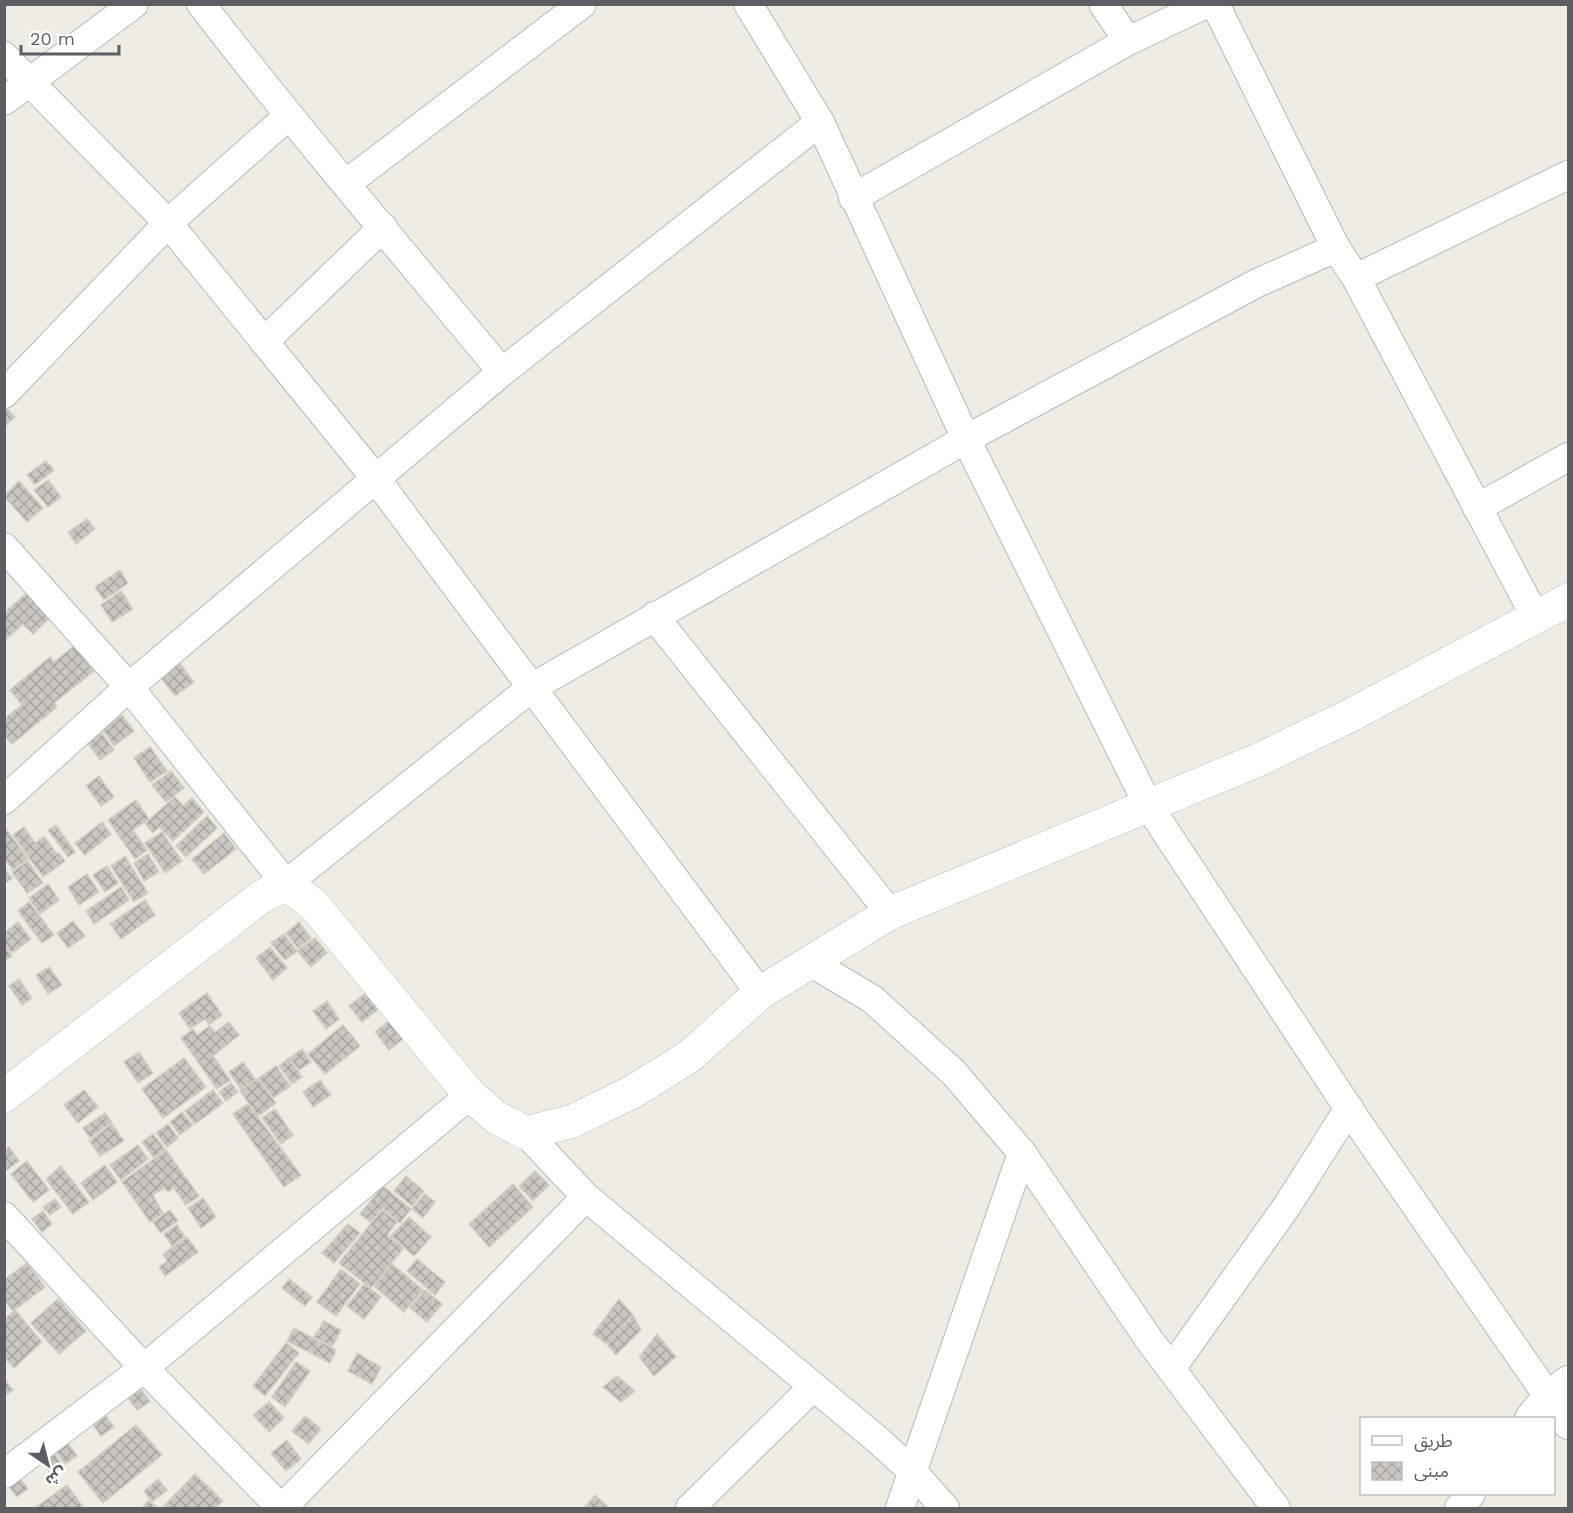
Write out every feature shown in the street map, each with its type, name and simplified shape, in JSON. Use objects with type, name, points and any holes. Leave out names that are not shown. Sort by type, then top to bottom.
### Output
[{"type":"street","points":[[4,101],[134,4]]},
{"type":"street","points":[[201,4],[287,117],[347,183],[502,372]]},
{"type":"street","points":[[347,183],[582,4]]},
{"type":"street","points":[[748,4],[820,122],[853,198],[966,439],[1148,805],[1349,1108],[1558,1388],[1569,1425]]},
{"type":"street","points":[[1103,4],[1128,41]]},
{"type":"street","points":[[853,198],[1128,41],[1206,4]]},
{"type":"street","points":[[1215,4],[1336,248],[1356,278],[1536,618]]},
{"type":"street","points":[[4,56],[168,223],[376,478],[760,993]]},
{"type":"street","points":[[4,393],[168,223],[287,117]]},
{"type":"street","points":[[4,800],[129,687],[502,372],[820,122]]},
{"type":"street","points":[[1356,278],[1569,176]]},
{"type":"street","points":[[264,342],[383,227]]},
{"type":"street","points":[[4,1096],[261,897],[286,884],[531,688],[966,439],[1257,283],[1336,248]]},
{"type":"street","points":[[1477,508],[1569,457]]},
{"type":"street","points":[[4,547],[129,687],[286,884],[314,905],[470,1095],[497,1118],[526,1133],[586,1197],[913,1472],[945,1509]]},
{"type":"street","points":[[526,1133],[573,1120],[634,1091],[690,1056],[760,993],[890,913],[1269,755],[1569,600]]},
{"type":"street","points":[[654,616],[890,913]]},
{"type":"street","points":[[810,962],[872,999],[954,1072],[1022,1153],[1171,1369],[1276,1509]]},
{"type":"street","points":[[4,1474],[144,1368],[470,1095]]},
{"type":"street","points":[[1171,1369],[1287,1206],[1349,1108]]},
{"type":"street","points":[[900,1509],[1022,1153]]},
{"type":"street","points":[[4,1216],[144,1368],[281,1509],[586,1197]]},
{"type":"street","points":[[690,1509],[813,1387]]},
{"type":"street","points":[[1531,1417],[1558,1388]]},
{"type":"street","points":[[1459,1509],[1470,1495]]},
{"type":"building","points":[[4,406],[15,417],[4,427]]},
{"type":"building","points":[[46,461],[54,470],[35,485],[27,475]]},
{"type":"building","points":[[48,480],[61,497],[48,507],[34,490]]},
{"type":"building","points":[[19,481],[43,508],[27,522],[4,496]]},
{"type":"building","points":[[87,519],[95,529],[76,544],[68,532]]},
{"type":"building","points":[[120,570],[128,583],[104,600],[95,587]]},
{"type":"building","points":[[121,591],[133,609],[112,622],[101,605]]},
{"type":"building","points":[[28,592],[51,617],[33,634],[23,624],[4,641],[4,613]]},
{"type":"building","points":[[74,646],[94,671],[54,703],[57,707],[12,744],[4,735],[4,719],[22,705],[10,690],[50,657],[54,662]]},
{"type":"building","points":[[174,656],[194,682],[175,696],[155,670]]},
{"type":"building","points":[[122,715],[134,731],[114,746],[103,730]]},
{"type":"building","points":[[102,733],[114,750],[100,760],[88,743]]},
{"type":"building","points":[[150,747],[167,771],[150,782],[134,758]]},
{"type":"building","points":[[171,771],[184,788],[166,802],[152,785]]},
{"type":"building","points":[[99,776],[114,797],[101,806],[86,786]]},
{"type":"building","points":[[175,797],[183,806],[192,798],[204,812],[173,841],[159,827],[153,833],[145,823]]},
{"type":"building","points":[[136,800],[149,819],[133,830],[147,850],[135,859],[108,820]]},
{"type":"building","points":[[207,816],[217,828],[186,857],[176,846]]},
{"type":"building","points":[[102,822],[111,834],[85,855],[75,843]]},
{"type":"building","points":[[56,825],[75,852],[68,857],[48,830]]},
{"type":"building","points":[[4,826],[28,859],[13,870],[4,858]]},
{"type":"building","points":[[24,827],[35,843],[44,836],[65,861],[43,877],[13,835]]},
{"type":"building","points":[[162,832],[182,861],[165,873],[145,843]]},
{"type":"building","points":[[224,833],[236,849],[204,874],[192,859]]},
{"type":"building","points":[[148,854],[159,872],[144,881],[134,863]]},
{"type":"building","points":[[125,856],[148,893],[134,902],[111,866]]},
{"type":"building","points":[[28,861],[43,883],[27,893],[12,872]]},
{"type":"building","points":[[107,866],[118,883],[105,892],[93,875]]},
{"type":"building","points":[[4,868],[12,878],[4,884]]},
{"type":"building","points":[[87,874],[99,892],[79,905],[68,887]]},
{"type":"building","points":[[48,884],[59,900],[40,914],[29,898]]},
{"type":"building","points":[[121,887],[129,900],[94,924],[86,911]]},
{"type":"building","points":[[145,900],[155,915],[121,939],[110,924]]},
{"type":"building","points":[[29,902],[54,935],[42,943],[18,911]]},
{"type":"building","points":[[73,921],[85,936],[68,948],[57,933]]},
{"type":"building","points":[[18,922],[31,939],[12,953],[4,944],[4,933]]},
{"type":"building","points":[[299,922],[311,938],[298,948],[286,933]]},
{"type":"building","points":[[284,934],[297,951],[285,960],[271,943]]},
{"type":"building","points":[[315,938],[327,953],[311,967],[297,951]]},
{"type":"building","points":[[4,946],[12,956],[4,961]]},
{"type":"building","points":[[270,947],[287,968],[273,980],[256,958]]},
{"type":"building","points":[[49,967],[62,985],[48,994],[36,975]]},
{"type":"building","points":[[19,979],[32,998],[22,1005],[9,986]]},
{"type":"building","points":[[207,993],[222,1015],[209,1025],[205,1019],[190,1029],[179,1013]]},
{"type":"building","points":[[366,993],[379,1009],[362,1022],[349,1006]]},
{"type":"building","points":[[327,1001],[339,1019],[326,1029],[313,1011]]},
{"type":"building","points":[[389,1021],[403,1039],[389,1050],[375,1032]]},
{"type":"building","points":[[229,1022],[239,1035],[213,1056],[230,1080],[217,1089],[181,1038],[193,1029],[197,1035],[210,1026],[215,1032]]},
{"type":"building","points":[[343,1025],[360,1046],[325,1074],[308,1054]]},
{"type":"building","points":[[302,1049],[311,1062],[299,1070],[290,1058]]},
{"type":"building","points":[[139,1052],[153,1073],[138,1083],[124,1062]]},
{"type":"building","points":[[184,1058],[206,1087],[163,1118],[142,1089]]},
{"type":"building","points":[[289,1058],[302,1077],[292,1084],[279,1066]]},
{"type":"building","points":[[243,1062],[255,1079],[241,1089],[229,1072]]},
{"type":"building","points":[[276,1066],[290,1086],[273,1098],[259,1078]]},
{"type":"building","points":[[258,1078],[276,1103],[258,1116],[240,1091]]},
{"type":"building","points":[[320,1080],[331,1095],[313,1107],[303,1092]]},
{"type":"building","points":[[231,1083],[238,1092],[226,1101],[219,1092]]},
{"type":"building","points":[[84,1090],[98,1107],[78,1123],[64,1105]]},
{"type":"building","points":[[213,1090],[223,1103],[195,1124],[185,1111]]},
{"type":"building","points":[[248,1104],[301,1175],[284,1187],[233,1114]]},
{"type":"building","points":[[275,1109],[293,1135],[281,1144],[262,1118]]},
{"type":"building","points":[[182,1112],[193,1125],[180,1135],[170,1122]]},
{"type":"building","points":[[105,1113],[112,1122],[90,1138],[83,1128]]},
{"type":"building","points":[[112,1124],[124,1141],[100,1156],[89,1141]]},
{"type":"building","points":[[168,1124],[178,1138],[167,1147],[156,1133]]},
{"type":"building","points":[[153,1134],[165,1149],[154,1158],[142,1142]]},
{"type":"building","points":[[138,1145],[148,1159],[121,1180],[110,1165]]},
{"type":"building","points":[[9,1147],[19,1161],[5,1171],[4,1150]]},
{"type":"building","points":[[166,1150],[199,1196],[186,1205],[174,1188],[168,1192],[164,1188],[153,1195],[163,1213],[150,1222],[122,1182]]},
{"type":"building","points":[[27,1161],[49,1190],[33,1202],[11,1174]]},
{"type":"building","points":[[105,1165],[117,1182],[93,1200],[81,1183]]},
{"type":"building","points":[[61,1166],[89,1202],[73,1214],[46,1179]]},
{"type":"building","points":[[535,1171],[549,1185],[533,1201],[519,1186]]},
{"type":"building","points":[[406,1176],[424,1191],[412,1206],[394,1191]]},
{"type":"building","points":[[513,1184],[533,1207],[489,1247],[469,1224]]},
{"type":"building","points":[[383,1186],[411,1209],[400,1223],[382,1208],[371,1222],[360,1214]]},
{"type":"building","points":[[425,1194],[435,1202],[423,1218],[412,1209]]},
{"type":"building","points":[[203,1198],[216,1217],[201,1228],[188,1208]]},
{"type":"building","points":[[55,1199],[61,1207],[50,1215],[43,1207]]},
{"type":"building","points":[[170,1210],[178,1221],[160,1233],[153,1222]]},
{"type":"building","points":[[382,1210],[397,1222],[387,1235],[404,1248],[371,1288],[339,1263]]},
{"type":"building","points":[[43,1211],[52,1224],[42,1232],[32,1219]]},
{"type":"building","points":[[409,1217],[431,1237],[414,1256],[391,1236]]},
{"type":"building","points":[[348,1224],[360,1233],[334,1263],[322,1253]]},
{"type":"building","points":[[177,1225],[185,1237],[172,1246],[164,1234]]},
{"type":"building","points":[[187,1237],[198,1252],[165,1276],[159,1267],[167,1261],[163,1254]]},
{"type":"building","points":[[417,1259],[445,1282],[435,1295],[407,1271]]},
{"type":"building","points":[[27,1263],[45,1287],[13,1311],[4,1300],[4,1280]]},
{"type":"building","points":[[392,1264],[423,1290],[404,1312],[374,1286]]},
{"type":"building","points":[[341,1269],[360,1284],[336,1316],[317,1302]]},
{"type":"building","points":[[289,1279],[312,1297],[305,1306],[282,1288]]},
{"type":"building","points":[[364,1284],[381,1297],[364,1319],[347,1306]]},
{"type":"building","points":[[425,1290],[442,1304],[427,1322],[410,1308]]},
{"type":"building","points":[[58,1299],[86,1331],[59,1354],[31,1323]]},
{"type":"building","points":[[619,1299],[633,1315],[607,1344],[593,1334]]},
{"type":"building","points":[[15,1310],[42,1342],[14,1368],[4,1357],[4,1320]]},
{"type":"building","points":[[633,1315],[641,1330],[616,1355],[607,1344]]},
{"type":"building","points":[[324,1321],[341,1330],[332,1347],[314,1337]]},
{"type":"building","points":[[294,1328],[336,1350],[330,1363],[287,1341]]},
{"type":"building","points":[[657,1334],[676,1357],[654,1376],[639,1357]]},
{"type":"building","points":[[286,1343],[299,1353],[265,1396],[253,1386]]},
{"type":"building","points":[[357,1353],[381,1367],[372,1384],[348,1371]]},
{"type":"building","points":[[296,1362],[310,1371],[285,1407],[272,1397]]},
{"type":"building","points":[[617,1376],[635,1391],[621,1402],[603,1387]]},
{"type":"building","points":[[4,1378],[13,1390],[4,1396]]},
{"type":"building","points":[[141,1389],[150,1402],[137,1410],[128,1398]]},
{"type":"building","points":[[269,1402],[284,1418],[269,1432],[253,1415]]},
{"type":"building","points":[[106,1416],[114,1427],[101,1436],[93,1425]]},
{"type":"building","points":[[305,1416],[321,1429],[308,1444],[292,1431]]},
{"type":"building","points":[[136,1425],[162,1455],[103,1503],[78,1472]]},
{"type":"building","points":[[287,1440],[301,1459],[286,1471],[271,1453]]},
{"type":"building","points":[[67,1442],[77,1456],[65,1464],[55,1450]]},
{"type":"building","points":[[53,1451],[63,1466],[51,1474],[41,1460]]},
{"type":"building","points":[[195,1474],[223,1501],[215,1508],[162,1508]]},
{"type":"building","points":[[20,1478],[28,1489],[16,1497],[9,1486]]},
{"type":"building","points":[[158,1479],[167,1490],[152,1502],[144,1491]]},
{"type":"building","points":[[67,1485],[84,1508],[35,1508]]},
{"type":"building","points":[[595,1495],[609,1508],[584,1508]]},
{"type":"building","points":[[149,1500],[157,1508],[142,1508]]}]
